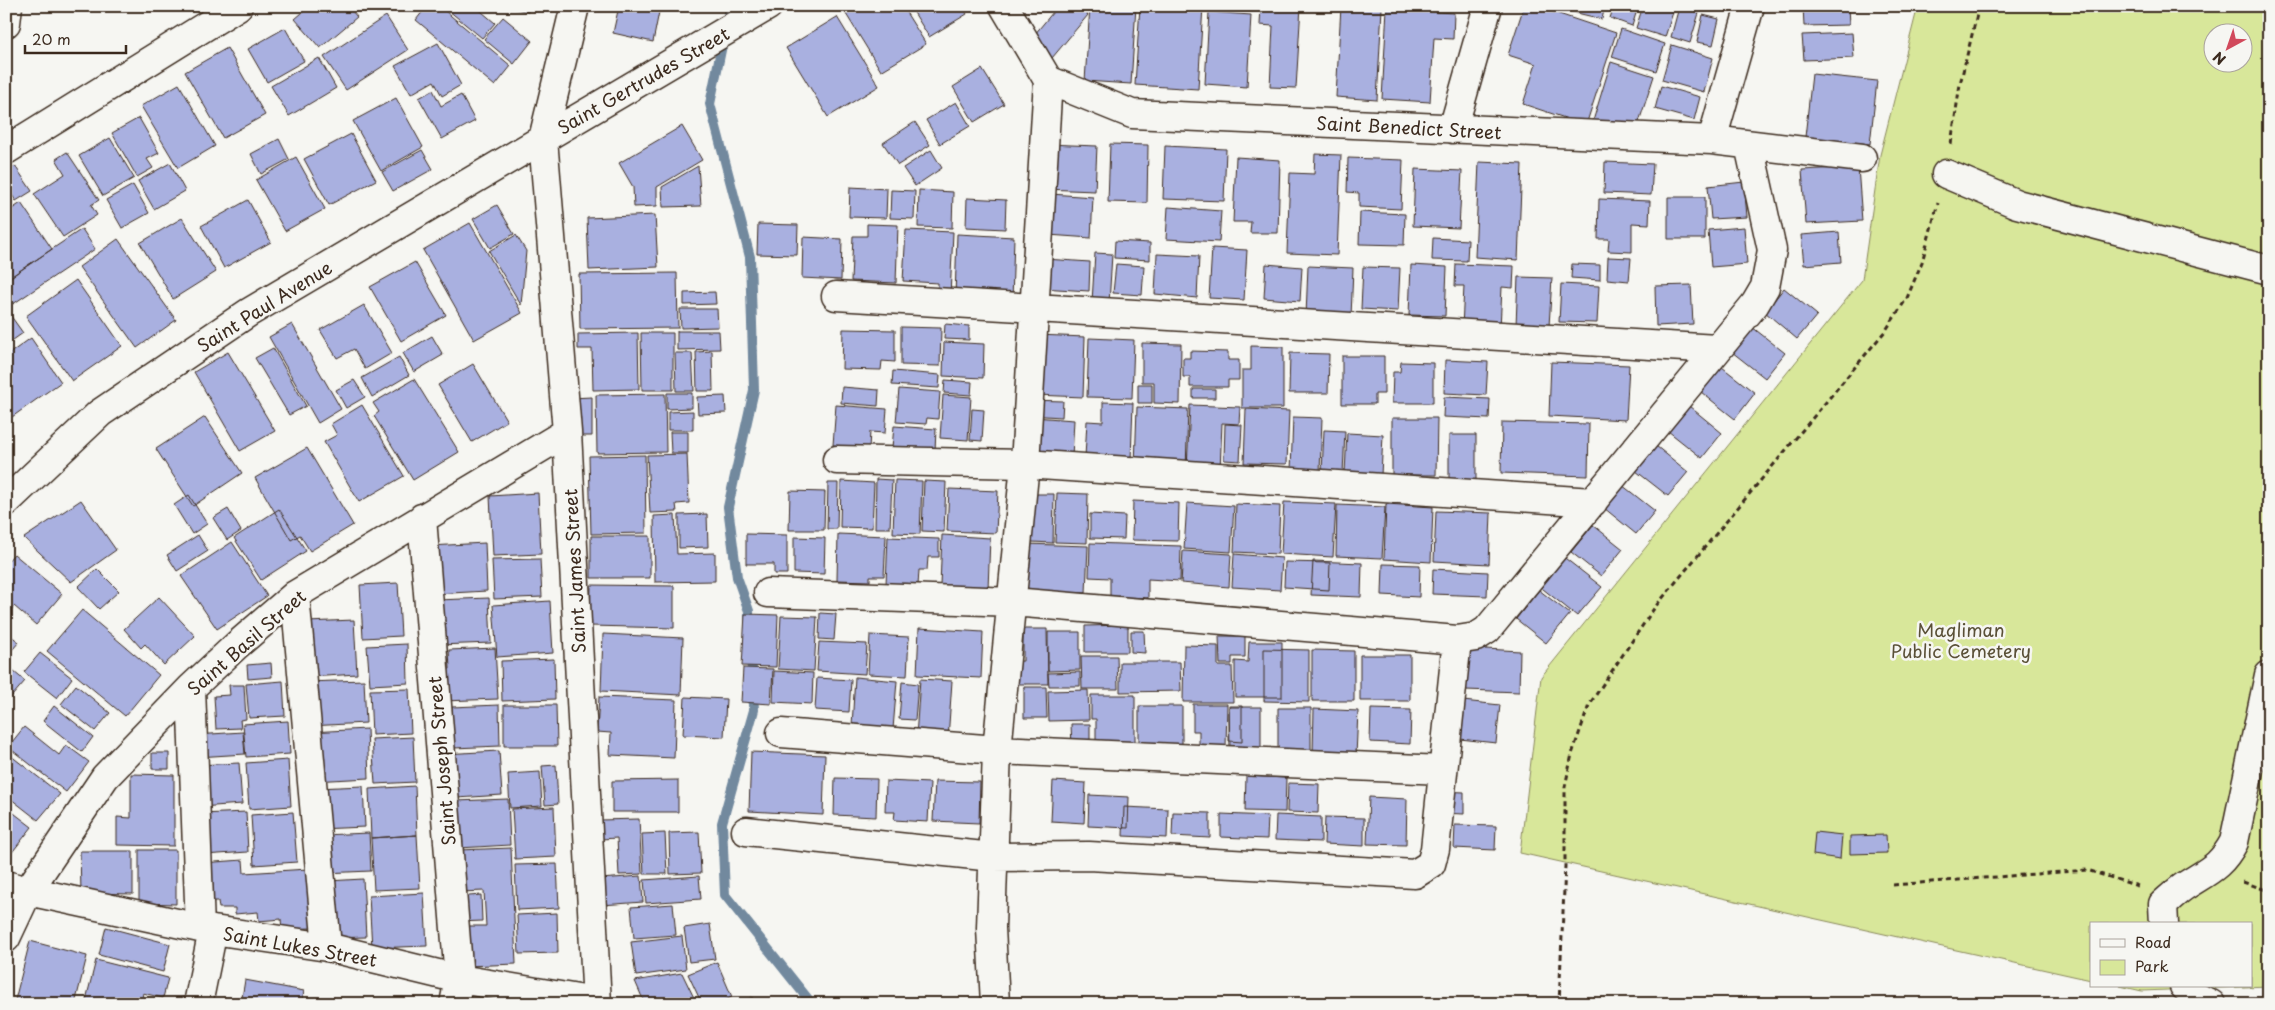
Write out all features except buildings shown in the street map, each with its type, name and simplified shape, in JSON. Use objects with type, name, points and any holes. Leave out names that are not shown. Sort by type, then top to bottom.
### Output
[{"type":"street","points":[[6,23],[8,6]]},
{"type":"street","points":[[6,150],[238,6]]},
{"type":"street","name":"Saint James Street","points":[[575,6],[543,139],[567,432],[596,1003]]},
{"type":"street","name":"Saint Gertrudes Street","points":[[543,139],[768,6]]},
{"type":"street","points":[[995,1004],[991,928],[997,750],[1013,602],[1025,464],[1048,80],[1004,6]]},
{"type":"street","points":[[1453,129],[1488,6]]},
{"type":"street","points":[[1712,140],[1750,6]]},
{"type":"street","name":"Saint Benedict Street","points":[[1048,80],[1132,114],[1712,140],[1862,158]]},
{"type":"street","name":"Saint Paul Avenue","points":[[6,502],[100,413],[239,318],[543,139]]},
{"type":"street","points":[[768,592],[1013,602],[1456,640],[1476,636],[1487,630],[1593,502],[1716,349],[1755,304],[1765,287],[1772,250],[1749,144]]},
{"type":"street","points":[[1946,174],[2017,204],[2269,270]]},
{"type":"street","points":[[836,296],[1716,349]]},
{"type":"street","name":"Saint Basil Street","points":[[6,938],[17,888],[105,777],[191,688],[295,595],[567,432]]},
{"type":"street","points":[[837,460],[1025,464],[1593,502]]},
{"type":"street","name":"Saint Joseph Street","points":[[422,518],[456,991]]},
{"type":"street","points":[[295,595],[327,947]]},
{"type":"street","points":[[746,831],[993,857],[1089,856],[1415,874],[1431,864],[1434,849],[1456,640]]},
{"type":"street","points":[[2163,914],[2187,884],[2211,871],[2226,858],[2234,842],[2269,675]]},
{"type":"street","points":[[191,688],[206,929],[198,1004]]},
{"type":"street","points":[[781,733],[997,750],[1442,770]]},
{"type":"street","name":"Saint Lukes Street","points":[[17,888],[206,929],[327,947],[456,991],[596,1003]]},
{"type":"street","points":[[2186,988],[2211,1004]]},
{"type":"path","points":[[1559,1004],[1565,866],[1565,787],[1572,754],[1589,705],[1655,607],[1886,330],[1907,298],[1922,262],[1946,174],[1960,84],[1979,6]]},
{"type":"path","points":[[1893,885],[2086,870],[2137,885],[2163,914]]},
{"type":"green space","name":"Magliman Public Cemetery","points":[[1918,6],[2269,6],[2269,986],[2252,987],[2252,922],[2090,922],[2090,980],[1520,853],[1541,677],[1862,280],[1880,155]]},
{"type":"green space","name":"Magliman Public Cemetery","points":[[2129,988],[2218,988],[2142,991]]},
{"type":"waterway","points":[[730,6],[710,104],[750,257],[754,390],[728,507],[737,577],[749,611],[749,628]]},
{"type":"waterway","points":[[751,652],[754,710],[722,823],[725,895],[812,1004]]}]
